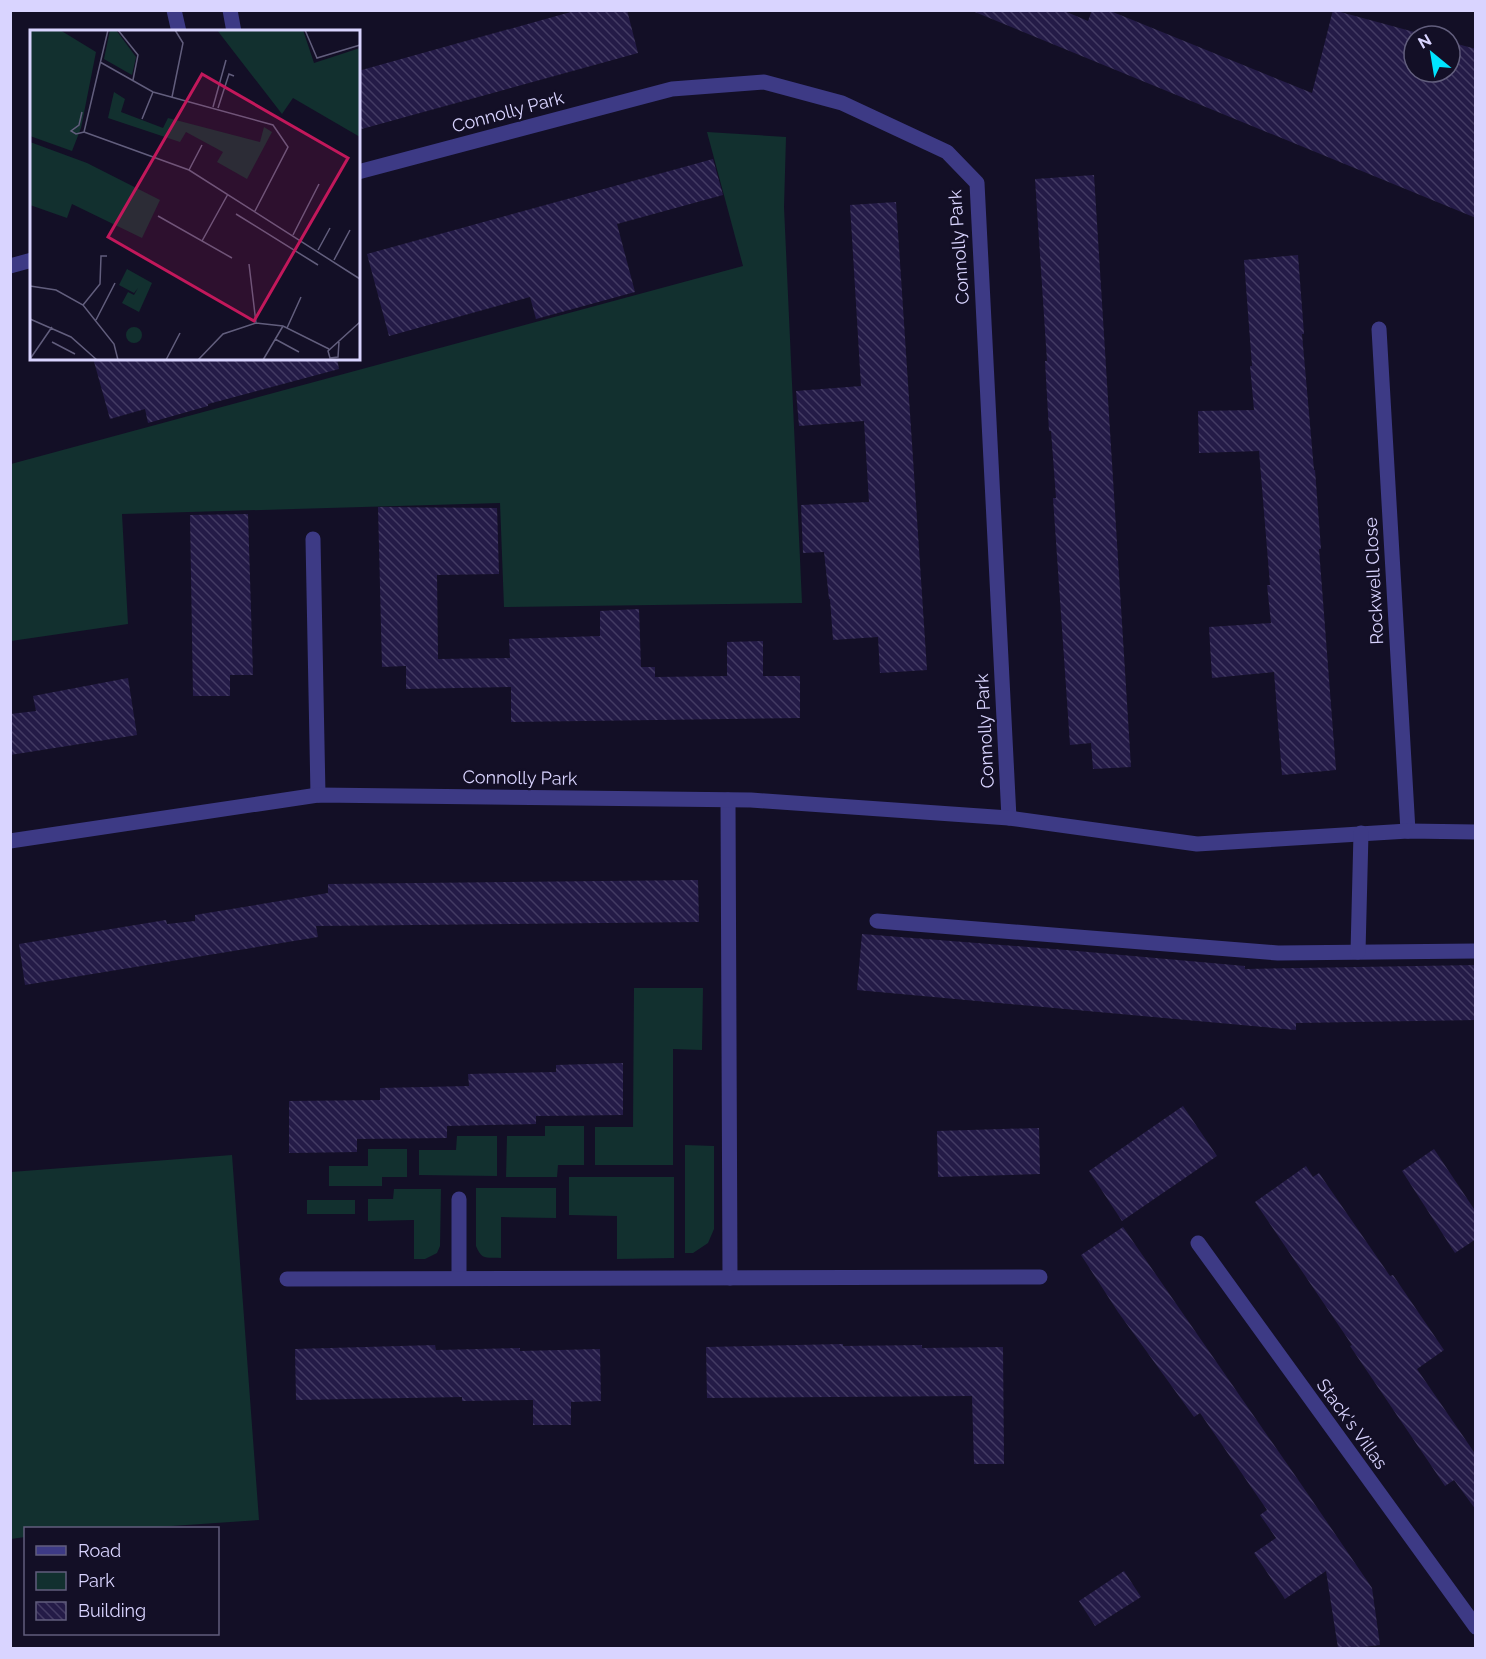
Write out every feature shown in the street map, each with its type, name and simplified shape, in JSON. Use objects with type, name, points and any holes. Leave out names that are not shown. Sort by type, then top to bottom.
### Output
[{"type":"street","points":[[174,10],[179,30]]},
{"type":"street","points":[[230,10],[234,30]]},
{"type":"street","name":"Connolly Park","points":[[360,171],[672,89],[764,82],[842,104],[947,152],[977,183],[1009,818]]},
{"type":"street","points":[[10,266],[30,261]]},
{"type":"street","name":"Rockwell Close","points":[[1380,329],[1408,831]]},
{"type":"street","points":[[313,540],[318,795]]},
{"type":"street","name":"Connolly Park","points":[[10,841],[318,795],[728,800],[1009,818],[1197,844],[1408,831],[1476,832]]},
{"type":"street","points":[[728,800],[730,1278]]},
{"type":"street","points":[[1358,952],[1361,834]]},
{"type":"street","points":[[877,921],[1278,953],[1476,951]]},
{"type":"street","points":[[459,1200],[459,1278]]},
{"type":"street","name":"Stack's Villas","points":[[1198,1243],[1476,1627]]},
{"type":"street","points":[[287,1279],[1040,1277]]},
{"type":"green space","points":[[707,132],[786,137],[784,207],[802,603],[504,607],[500,503],[122,514],[128,624],[11,641],[11,464],[743,266]]},
{"type":"green space","points":[[634,988],[703,988],[702,1050],[673,1049],[673,1165],[595,1165],[595,1127],[633,1127]]},
{"type":"green space","points":[[545,1126],[584,1126],[584,1165],[558,1165],[557,1177],[506,1177],[507,1136],[545,1136]]},
{"type":"green space","points":[[457,1136],[497,1136],[497,1176],[419,1175],[419,1150],[456,1150]]},
{"type":"green space","points":[[685,1145],[714,1146],[714,1229],[708,1243],[693,1253],[685,1253]]},
{"type":"green space","points":[[368,1149],[407,1149],[407,1177],[382,1177],[382,1186],[329,1186],[329,1166],[368,1166]]},
{"type":"green space","points":[[232,1155],[259,1520],[158,1527],[24,1527],[24,1537],[11,1539],[11,1172]]},
{"type":"green space","points":[[569,1177],[674,1177],[674,1258],[617,1259],[617,1216],[569,1215]]},
{"type":"green space","points":[[476,1188],[556,1188],[556,1218],[501,1217],[501,1258],[483,1256],[476,1246]]},
{"type":"green space","points":[[394,1189],[441,1189],[440,1246],[437,1253],[425,1259],[414,1259],[414,1220],[368,1221],[368,1199],[393,1199]]},
{"type":"green space","points":[[307,1200],[355,1200],[355,1214],[307,1214]]},
{"type":"building","points":[[578,10],[627,10],[638,53],[360,129],[360,70]]},
{"type":"building","points":[[970,10],[1062,10],[1088,21],[1092,10],[1108,10],[1312,93],[1333,10],[1402,29],[1402,84],[1462,84],[1462,45],[1476,49],[1476,218]]},
{"type":"building","points":[[713,159],[723,195],[617,224],[635,292],[536,319],[530,297],[389,336],[367,254]]},
{"type":"building","points":[[1094,175],[1131,767],[1093,769],[1091,743],[1070,745],[1035,179]]},
{"type":"building","points":[[896,202],[927,670],[880,673],[878,637],[833,640],[824,552],[803,553],[801,505],[869,502],[864,421],[799,426],[796,391],[861,386],[850,205]]},
{"type":"building","points":[[1298,255],[1304,334],[1302,334],[1315,470],[1336,770],[1282,775],[1274,672],[1212,678],[1209,627],[1271,623],[1259,451],[1199,453],[1198,411],[1254,410],[1244,260]]},
{"type":"building","points":[[94,360],[337,360],[339,369],[208,404],[208,406],[148,423],[145,409],[110,419]]},
{"type":"building","points":[[378,507],[497,508],[499,574],[437,575],[438,659],[510,658],[509,639],[600,636],[600,611],[639,609],[641,667],[655,667],[655,677],[727,676],[727,642],[763,641],[763,676],[800,676],[800,718],[511,722],[511,687],[406,689],[406,666],[382,667]]},
{"type":"building","points":[[248,514],[253,675],[230,675],[230,696],[193,696],[190,515]]},
{"type":"building","points":[[128,678],[137,735],[10,755],[10,714],[36,711],[33,696]]},
{"type":"building","points":[[698,880],[699,922],[316,926],[318,937],[25,985],[19,944],[166,920],[167,924],[195,921],[195,915],[328,893],[328,884]]},
{"type":"building","points":[[862,934],[1245,966],[1245,969],[1476,965],[1476,1020],[1296,1023],[1296,1030],[857,990]]},
{"type":"building","points":[[623,1063],[623,1115],[536,1116],[536,1124],[447,1126],[447,1138],[357,1139],[357,1152],[289,1153],[289,1101],[380,1100],[380,1088],[469,1086],[468,1074],[556,1072],[556,1065]]},
{"type":"building","points":[[1183,1106],[1217,1156],[1122,1221],[1089,1171]]},
{"type":"building","points":[[1039,1128],[1040,1174],[938,1177],[937,1131]]},
{"type":"building","points":[[1434,1149],[1476,1212],[1476,1239],[1455,1253],[1402,1171]]},
{"type":"building","points":[[1306,1166],[1313,1177],[1319,1173],[1444,1350],[1417,1369],[1476,1455],[1476,1510],[1454,1480],[1445,1486],[1255,1202]]},
{"type":"building","points":[[1123,1227],[1372,1588],[1380,1645],[1338,1648],[1326,1571],[1285,1599],[1254,1553],[1276,1538],[1260,1515],[1267,1510],[1200,1413],[1194,1417],[1118,1312],[1081,1255]]},
{"type":"building","points":[[843,1344],[843,1346],[922,1345],[922,1348],[1003,1347],[1004,1464],[974,1464],[972,1396],[707,1398],[706,1347]]},
{"type":"building","points":[[435,1345],[436,1350],[600,1349],[601,1401],[571,1402],[571,1425],[533,1425],[533,1400],[462,1401],[462,1397],[296,1400],[295,1349]]},
{"type":"building","points":[[1124,1571],[1141,1597],[1095,1626],[1079,1601]]}]
